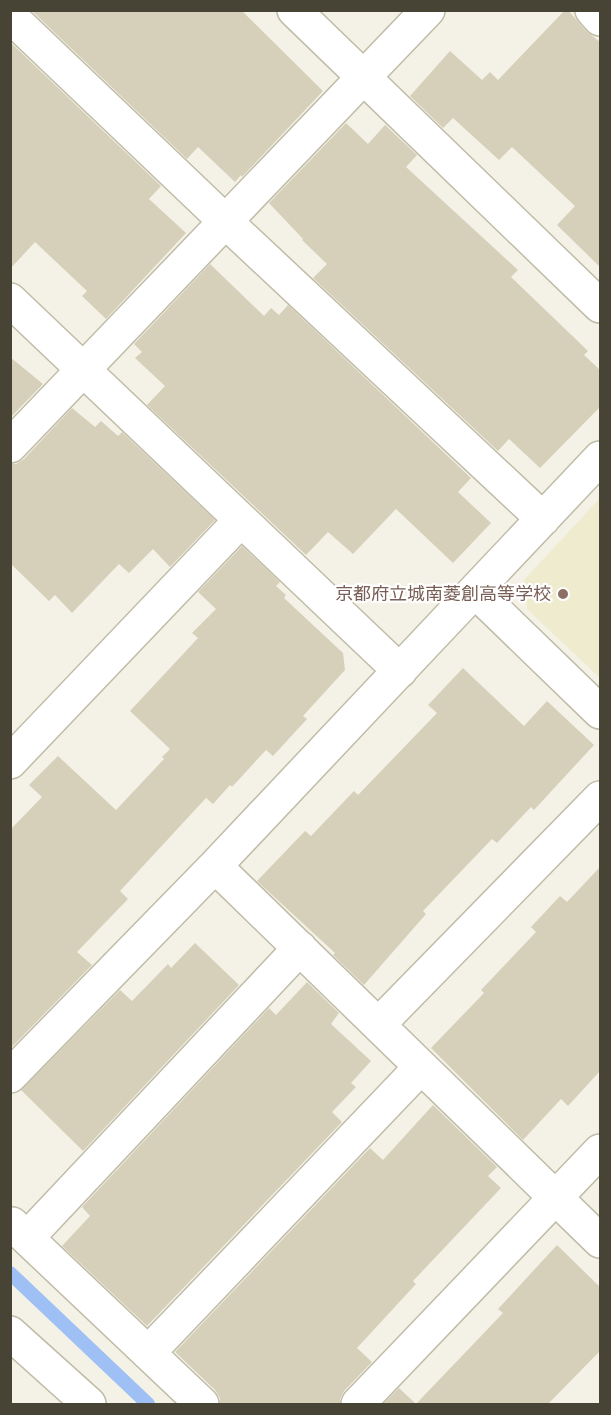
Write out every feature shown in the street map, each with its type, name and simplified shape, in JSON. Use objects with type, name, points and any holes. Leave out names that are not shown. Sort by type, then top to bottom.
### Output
[{"type":"street","points":[[294,10],[600,306]]},
{"type":"street","points":[[10,446],[428,10]]},
{"type":"street","points":[[592,10],[600,19]]},
{"type":"street","points":[[10,16],[543,519]]},
{"type":"street","points":[[10,300],[400,671]]},
{"type":"street","points":[[10,1076],[215,866],[600,458]]},
{"type":"street","points":[[10,762],[241,520]]},
{"type":"street","points":[[475,591],[600,712]]},
{"type":"street","points":[[378,1025],[600,798]]},
{"type":"street","points":[[215,866],[600,1241]]},
{"type":"street","points":[[202,1404],[19,1230],[300,948]]},
{"type":"street","points":[[148,1353],[421,1067]]},
{"type":"street","points":[[358,1404],[600,1151]]},
{"type":"street","points":[[10,1333],[89,1404]]},
{"type":"shaded area","name":"京都府立城南菱創高等学校","points":[[600,498],[600,678],[527,609],[524,580]]},
{"type":"building","points":[[31,10],[241,10],[323,91],[235,182],[198,147],[187,159]]},
{"type":"building","points":[[565,10],[568,10],[586,31],[600,42],[600,267],[557,225],[575,206],[512,147],[499,160],[453,118],[443,128],[410,96],[450,51],[482,80],[490,72],[498,80]]},
{"type":"building","points":[[10,42],[161,186],[149,199],[186,233],[106,319],[82,296],[87,291],[35,242],[10,269]]},
{"type":"building","points":[[346,123],[368,144],[385,125],[417,155],[406,167],[518,270],[511,277],[588,351],[584,355],[600,370],[600,407],[540,468],[509,439],[498,451],[313,278],[327,264],[269,203]]},
{"type":"building","points":[[210,264],[264,316],[271,308],[279,315],[288,305],[471,478],[458,492],[491,523],[453,563],[396,509],[353,554],[328,532],[306,555],[147,405],[165,386],[135,358],[142,352],[134,344]]},
{"type":"building","points":[[10,357],[43,384],[10,418]]},
{"type":"building","points":[[72,408],[95,427],[101,421],[118,436],[122,432],[215,520],[170,567],[153,549],[129,573],[119,564],[72,613],[55,595],[49,601],[10,563],[10,464],[16,464],[24,459]]},
{"type":"building","points":[[242,546],[280,582],[276,586],[286,595],[284,598],[343,653],[345,670],[303,716],[307,719],[273,756],[266,750],[213,804],[206,798],[120,891],[128,899],[77,952],[92,965],[10,1049],[10,830],[42,797],[29,785],[58,756],[116,810],[164,759],[162,757],[170,749],[130,711],[198,638],[192,633],[216,609],[198,592]]},
{"type":"building","points":[[463,668],[524,726],[547,701],[594,745],[534,810],[531,807],[497,843],[492,839],[423,911],[426,914],[364,985],[333,955],[335,953],[257,881],[305,831],[311,836],[354,791],[358,795],[437,713],[428,705]]},
{"type":"building","points":[[600,867],[600,1071],[568,1106],[561,1099],[523,1140],[431,1048],[484,993],[481,990],[536,932],[531,927],[560,896],[567,902]]},
{"type":"building","points":[[195,943],[239,985],[83,1151],[21,1090],[120,990],[132,1001],[168,964],[171,968]]},
{"type":"building","points":[[307,982],[339,1013],[331,1024],[371,1061],[351,1083],[356,1087],[332,1112],[342,1122],[147,1326],[62,1246],[90,1216],[82,1207],[269,1008],[276,1015]]},
{"type":"building","points":[[433,1105],[497,1167],[488,1176],[501,1188],[413,1281],[416,1284],[357,1348],[372,1362],[344,1391],[340,1404],[220,1404],[220,1398],[215,1390],[175,1352],[370,1148],[383,1160]]},
{"type":"building","points":[[557,1245],[600,1287],[600,1351],[548,1404],[416,1404],[503,1313],[498,1309]]},
{"type":"building","points":[[399,1388],[416,1404],[383,1404]]},
{"type":"waterway","points":[[10,1273],[148,1404]]},
{"type":"place","name":"京都府立城南菱創高等学校","points":[[563,594]]}]
